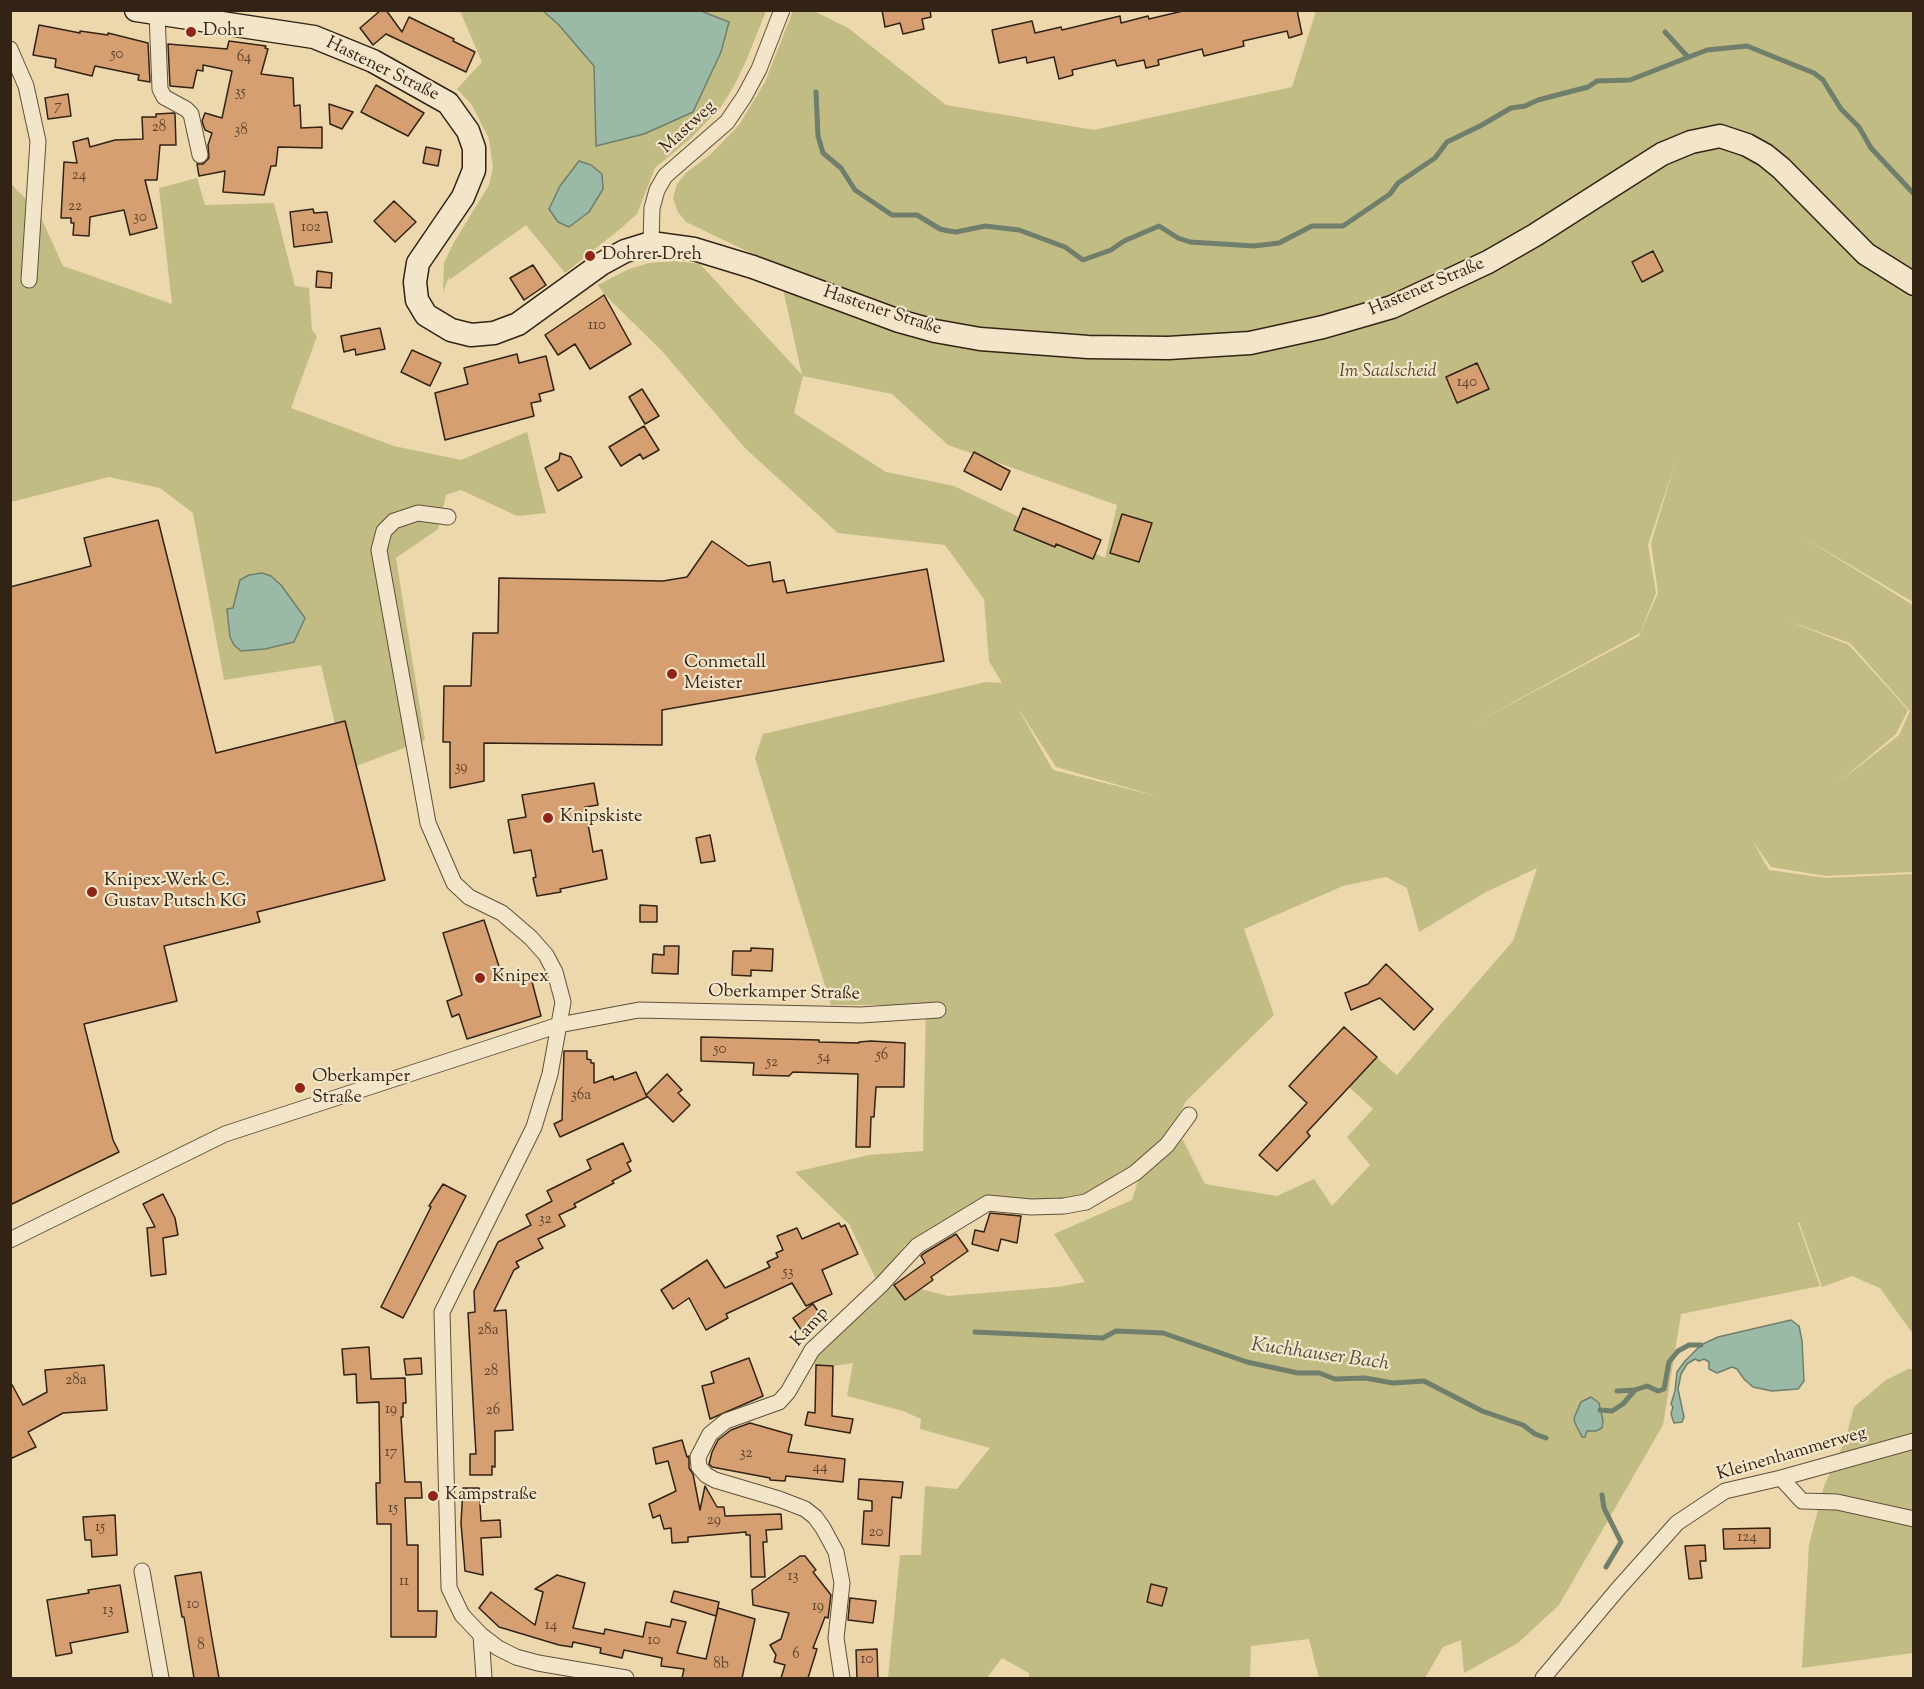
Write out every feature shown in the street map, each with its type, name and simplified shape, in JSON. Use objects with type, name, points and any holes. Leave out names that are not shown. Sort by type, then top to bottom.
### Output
[{"type":"main road","name":"Hastener Straße","points":[[147,12],[314,37],[373,61],[448,103],[468,131],[474,148],[474,170],[463,197],[418,263],[415,282],[417,300],[426,315],[451,330],[471,335],[494,333],[518,324],[601,264],[625,251],[651,243],[694,249],[753,267],[899,321],[935,331],[980,339],[1088,347],[1168,348],[1250,343],[1323,327],[1392,307],[1488,262],[1534,236],[1662,154],[1691,142],[1720,136],[1747,144],[1765,155],[1781,168],[1866,254],[1914,284]]},
{"type":"street","name":"Mastweg","points":[[651,243],[652,208],[657,190],[665,176],[726,122],[738,106],[759,69],[782,10]]},
{"type":"street","points":[[147,12],[160,89],[164,97],[191,114],[200,155]]},
{"type":"street","points":[[10,49],[26,86],[38,141],[29,280]]},
{"type":"street","points":[[448,518],[418,513],[394,521],[384,531],[379,550],[428,823],[454,883],[469,897],[502,913],[531,938],[546,955],[555,972],[563,1002],[550,1074],[534,1127],[442,1312],[449,1588],[462,1615],[481,1635],[498,1648],[516,1657],[626,1678]]},
{"type":"street","name":"Oberkamper Straße","points":[[10,1240],[225,1134],[559,1025],[639,1010],[861,1015],[938,1010]]},
{"type":"street","name":"Kamp","points":[[842,1678],[836,1638],[842,1582],[836,1552],[823,1528],[805,1509],[715,1480],[706,1475],[699,1467],[698,1457],[710,1434],[726,1421],[779,1402],[789,1392],[812,1350],[882,1284],[917,1246],[988,1203],[1031,1207],[1064,1206],[1086,1202],[1135,1173],[1167,1145],[1189,1115]]},
{"type":"street","name":"Kleinenhammerweg","points":[[1543,1678],[1677,1523],[1725,1491],[1782,1478],[1914,1440]]},
{"type":"street","points":[[1782,1478],[1802,1501],[1837,1502],[1914,1519]]},
{"type":"street","points":[[142,1571],[161,1678]]},
{"type":"street","points":[[481,1635],[484,1678]]},
{"type":"green space","points":[[460,11],[766,11],[746,61],[721,107],[691,138],[655,168],[637,214],[620,229],[565,273],[526,225],[449,280],[449,276],[443,293],[444,263],[489,185],[493,168],[489,139],[472,105],[457,89],[482,62]]},
{"type":"green space","name":"Im Saalscheid","points":[[793,11],[814,11],[848,28],[946,105],[1094,130],[1292,87],[1316,11],[1913,11],[1913,602],[1801,536],[1913,605],[1913,872],[1826,876],[1771,867],[1752,840],[1769,870],[1826,878],[1913,874],[1913,1334],[1880,1288],[1852,1276],[1822,1287],[1801,1223],[1798,1223],[1820,1286],[1681,1314],[1663,1425],[1559,1605],[1518,1643],[1464,1673],[1461,1640],[1443,1647],[1425,1678],[1319,1678],[1309,1639],[1251,1646],[1250,1678],[1029,1678],[1029,1673],[1002,1658],[987,1678],[888,1678],[900,1555],[921,1555],[925,1486],[957,1489],[990,1448],[920,1429],[921,1419],[903,1411],[847,1396],[853,1363],[833,1366],[810,1364],[815,1354],[893,1282],[948,1296],[1057,1287],[1085,1282],[1054,1234],[1132,1200],[1139,1177],[1181,1136],[1205,1184],[1277,1196],[1314,1179],[1332,1206],[1370,1165],[1347,1137],[1373,1109],[1349,1087],[1376,1057],[1397,1075],[1513,941],[1537,868],[1486,892],[1419,932],[1407,888],[1386,877],[1343,886],[1244,929],[1274,1015],[1186,1101],[1168,1134],[1146,1162],[1070,1203],[967,1208],[905,1245],[877,1281],[849,1224],[795,1172],[869,1155],[923,1151],[926,1005],[831,1005],[755,758],[763,734],[986,682],[1002,683],[989,661],[984,599],[945,545],[838,533],[745,448],[661,350],[605,295],[598,285],[629,269],[649,263],[675,261],[700,264],[802,375],[778,266],[686,222],[678,212],[673,198],[677,184],[686,173],[711,154],[739,125],[765,82]],"holes":[[[803,376],[892,394],[948,445],[1117,505],[1105,558],[954,486],[886,472],[794,413]],[[1676,460],[1651,543],[1658,593],[1639,636],[1473,724],[1640,633],[1656,593],[1648,545]],[[1788,621],[1850,643],[1910,711],[1899,735],[1838,783],[1896,734],[1908,710],[1849,645]],[[1016,705],[1056,767],[1160,797],[1053,770]]]},
{"type":"green space","points":[[197,178],[205,205],[274,203],[295,286],[309,288],[312,330],[317,336],[291,408],[394,446],[461,460],[527,432],[546,513],[517,516],[461,490],[446,495],[438,529],[396,558],[425,740],[346,770],[321,665],[224,680],[193,513],[160,488],[109,477],[11,502],[10,183],[38,211],[63,266],[172,304],[159,188]],"holes":[[[240,580],[281,585],[305,618],[294,642],[265,649],[230,637],[227,609],[233,609]]]},
{"type":"green space","points":[[1908,1369],[1913,1369],[1913,1653],[1802,1668],[1809,1545],[1824,1486],[1845,1441],[1854,1407],[1886,1380]]},
{"type":"shaded area","points":[[543,11],[701,11],[729,22],[721,52],[693,112],[644,134],[596,146],[594,66],[558,24]]},
{"type":"shaded area","points":[[579,161],[591,165],[602,174],[603,189],[589,212],[569,227],[558,222],[549,209],[560,186]]},
{"type":"shaded area","points":[[262,573],[271,576],[281,585],[305,618],[294,642],[265,649],[241,651],[230,637],[227,609],[233,608],[240,580],[249,575]]},
{"type":"shaded area","points":[[1791,1320],[1799,1326],[1802,1341],[1804,1381],[1798,1389],[1772,1391],[1753,1387],[1737,1369],[1732,1367],[1717,1373],[1709,1369],[1709,1362],[1704,1359],[1699,1361],[1695,1359],[1687,1364],[1681,1374],[1678,1389],[1684,1417],[1682,1422],[1674,1423],[1671,1404],[1677,1372],[1701,1345],[1718,1337]]},
{"type":"shaded area","points":[[1591,1397],[1599,1403],[1603,1421],[1602,1428],[1587,1431],[1585,1437],[1582,1437],[1574,1418],[1581,1402]]},
{"type":"building","points":[[381,10],[386,10],[402,32],[409,17],[475,52],[466,72],[386,34],[373,45],[360,28]]},
{"type":"building","points":[[882,10],[930,10],[931,17],[922,19],[924,29],[903,34],[900,23],[885,27]]},
{"type":"building","points":[[1187,10],[1297,10],[1302,34],[1289,38],[1287,31],[1243,41],[1244,46],[1204,56],[1202,49],[1158,60],[1159,65],[1146,68],[1144,60],[1117,66],[1115,60],[1072,70],[1073,75],[1059,79],[1054,57],[1027,63],[1026,57],[999,63],[992,30],[1032,21],[1035,33],[1061,27],[1062,30],[1120,16],[1121,23]]},
{"type":"building","points":[[39,25],[80,33],[80,31],[108,35],[108,33],[148,43],[150,82],[138,80],[139,75],[95,66],[92,76],[55,67],[56,59],[33,55]]},
{"type":"building","points":[[229,41],[266,46],[265,48],[268,49],[261,74],[293,78],[294,106],[300,105],[301,128],[322,127],[322,148],[278,147],[276,166],[271,166],[264,195],[223,192],[225,171],[199,176],[197,164],[203,164],[209,158],[208,145],[212,133],[205,130],[202,121],[205,113],[222,118],[232,71],[203,65],[203,71],[197,70],[193,88],[170,86],[168,44],[227,49]]},
{"type":"building","points":[[376,85],[424,113],[408,136],[361,112]]},
{"type":"building","points":[[68,94],[71,116],[48,119],[45,98]]},
{"type":"building","points":[[329,104],[353,112],[342,129],[330,124]]},
{"type":"building","points":[[174,113],[176,145],[160,145],[157,180],[145,180],[157,228],[130,235],[124,210],[90,217],[89,236],[73,235],[74,223],[71,223],[71,218],[61,218],[64,162],[77,163],[73,142],[88,138],[90,147],[115,140],[143,139],[142,117]]},
{"type":"building","points":[[426,147],[441,150],[438,166],[423,163]]},
{"type":"building","points":[[394,201],[416,222],[395,242],[374,221]]},
{"type":"building","points":[[313,209],[314,213],[327,212],[332,242],[294,247],[290,212]]},
{"type":"building","points":[[1653,251],[1663,271],[1642,282],[1632,262]]},
{"type":"building","points":[[533,265],[546,285],[524,300],[510,278]]},
{"type":"building","points":[[317,271],[332,273],[331,288],[316,287]]},
{"type":"building","points":[[604,295],[631,344],[590,369],[575,344],[558,355],[545,335]]},
{"type":"building","points":[[380,328],[385,349],[356,355],[355,349],[344,352],[341,336]]},
{"type":"building","points":[[412,350],[441,363],[430,386],[401,372]]},
{"type":"building","points":[[517,354],[519,363],[546,356],[554,390],[539,394],[541,401],[531,403],[534,416],[445,440],[435,393],[468,384],[464,368]]},
{"type":"building","points":[[1477,363],[1489,389],[1457,403],[1446,377]]},
{"type":"building","points":[[642,389],[659,416],[645,424],[629,397]]},
{"type":"building","points":[[644,426],[659,450],[643,459],[640,454],[621,466],[609,447]]},
{"type":"building","points":[[974,452],[1010,471],[1001,490],[964,471]]},
{"type":"building","points":[[560,453],[571,457],[582,477],[558,491],[545,468],[559,460]]},
{"type":"building","points":[[1023,508],[1101,540],[1093,559],[1056,544],[1055,547],[1014,530]]},
{"type":"building","points":[[1122,514],[1152,523],[1139,562],[1110,553]]},
{"type":"building","name":"Knipex-Werk C. Gustav Putsch KG","points":[[158,520],[216,753],[345,721],[385,880],[257,912],[260,922],[164,946],[177,1001],[84,1024],[113,1140],[119,1152],[10,1205],[10,587],[91,566],[84,538]]},
{"type":"building","name":"Conmetall Meister","points":[[712,541],[748,566],[770,562],[773,582],[784,580],[787,593],[927,569],[944,661],[662,710],[662,745],[484,743],[484,781],[450,788],[450,742],[443,742],[444,686],[471,686],[473,633],[498,633],[499,578],[663,581],[687,577]]},
{"type":"building","points":[[594,783],[598,805],[585,807],[593,852],[602,850],[607,879],[537,896],[531,850],[514,853],[508,820],[526,817],[522,795]]},
{"type":"building","points":[[710,835],[715,861],[701,863],[696,838]]},
{"type":"building","points":[[640,905],[657,906],[657,922],[640,922]]},
{"type":"building","name":"Knipex","points":[[484,920],[504,982],[530,974],[541,1016],[467,1039],[459,1014],[452,1017],[447,1001],[462,995],[443,933]]},
{"type":"building","points":[[664,946],[679,946],[678,974],[652,973],[653,954],[664,955]]},
{"type":"building","points":[[751,948],[773,949],[772,971],[751,970],[751,976],[732,975],[733,951],[751,951]]},
{"type":"building","points":[[1386,964],[1433,1009],[1414,1030],[1380,998],[1351,1010],[1345,993],[1368,984]]},
{"type":"building","points":[[1344,1027],[1377,1057],[1307,1132],[1310,1136],[1277,1171],[1259,1155],[1307,1103],[1289,1086]]},
{"type":"building","points":[[701,1037],[905,1043],[904,1087],[876,1087],[874,1117],[871,1117],[870,1147],[856,1147],[858,1074],[793,1072],[789,1076],[753,1075],[754,1063],[701,1061]]},
{"type":"building","points":[[564,1051],[587,1051],[587,1059],[594,1063],[594,1083],[613,1076],[614,1080],[636,1072],[647,1097],[560,1137],[554,1124],[562,1120]]},
{"type":"building","points":[[667,1074],[682,1090],[678,1093],[690,1105],[673,1122],[646,1095]]},
{"type":"building","points":[[623,1143],[631,1161],[627,1163],[631,1171],[612,1181],[614,1183],[574,1204],[576,1207],[559,1215],[565,1226],[538,1239],[543,1248],[516,1262],[519,1267],[514,1270],[494,1311],[506,1310],[513,1430],[495,1431],[495,1467],[492,1466],[492,1475],[470,1475],[470,1454],[476,1454],[468,1313],[475,1312],[474,1291],[498,1242],[531,1225],[526,1215],[552,1201],[547,1191],[591,1169],[587,1160]]},
{"type":"building","points":[[443,1184],[466,1196],[403,1318],[381,1307],[431,1207],[429,1206]]},
{"type":"building","points":[[163,1194],[175,1218],[178,1235],[163,1238],[166,1274],[151,1276],[147,1228],[155,1227],[143,1204]]},
{"type":"building","points":[[990,1213],[1021,1216],[1017,1243],[1001,1239],[998,1251],[972,1244],[975,1230],[984,1232]]},
{"type":"building","points":[[839,1223],[841,1227],[845,1225],[858,1254],[822,1270],[832,1294],[806,1306],[792,1283],[726,1314],[728,1318],[706,1330],[689,1298],[673,1309],[661,1290],[707,1260],[725,1288],[770,1267],[767,1262],[778,1257],[776,1253],[783,1250],[777,1236],[797,1228],[802,1239]]},
{"type":"building","points":[[956,1234],[968,1251],[931,1277],[933,1280],[905,1300],[894,1285],[925,1263],[921,1256],[923,1254]]},
{"type":"building","points":[[813,1304],[822,1317],[802,1331],[793,1318]]},
{"type":"building","points":[[369,1347],[371,1379],[405,1378],[406,1403],[403,1403],[403,1417],[401,1417],[405,1482],[421,1482],[422,1498],[405,1498],[407,1545],[418,1545],[418,1611],[437,1611],[436,1637],[391,1637],[391,1524],[377,1524],[376,1483],[380,1483],[379,1402],[357,1403],[356,1374],[344,1375],[342,1349]]},
{"type":"building","points":[[421,1358],[422,1374],[406,1375],[404,1359]]},
{"type":"building","points":[[749,1358],[763,1396],[710,1419],[702,1386],[714,1383],[711,1372]]},
{"type":"building","points":[[104,1365],[107,1410],[63,1413],[28,1432],[36,1447],[10,1459],[10,1381],[23,1405],[47,1392],[45,1370]]},
{"type":"building","points":[[816,1365],[833,1366],[832,1416],[853,1419],[850,1433],[805,1425],[808,1412],[815,1413]]},
{"type":"building","points":[[750,1423],[792,1435],[788,1452],[845,1459],[843,1482],[786,1476],[785,1481],[770,1480],[770,1478],[712,1467],[709,1464],[718,1440],[731,1430]]},
{"type":"building","points":[[682,1440],[687,1457],[689,1456],[689,1468],[693,1474],[700,1510],[705,1486],[717,1507],[724,1507],[725,1516],[781,1514],[782,1529],[766,1530],[767,1542],[763,1542],[765,1577],[751,1577],[750,1535],[746,1535],[746,1532],[688,1537],[688,1542],[672,1543],[671,1528],[664,1529],[660,1515],[653,1518],[649,1504],[676,1491],[668,1461],[656,1464],[653,1448]]},
{"type":"building","points":[[859,1479],[903,1482],[901,1498],[892,1497],[889,1546],[862,1544],[864,1511],[872,1511],[872,1501],[858,1499]]},
{"type":"building","points":[[463,1488],[479,1488],[481,1521],[500,1520],[501,1537],[481,1538],[483,1575],[465,1571],[461,1523]]},
{"type":"building","points":[[115,1515],[117,1555],[92,1557],[91,1540],[85,1540],[83,1517]]},
{"type":"building","points":[[1770,1528],[1770,1548],[1724,1549],[1723,1529]]},
{"type":"building","points":[[1705,1545],[1706,1561],[1700,1561],[1702,1578],[1689,1579],[1685,1546]]},
{"type":"building","points":[[800,1556],[805,1556],[816,1570],[813,1572],[831,1595],[828,1618],[825,1617],[813,1648],[817,1649],[808,1678],[781,1678],[785,1665],[774,1662],[776,1655],[770,1645],[781,1639],[789,1613],[753,1605],[752,1590]]},
{"type":"building","points":[[201,1572],[219,1678],[194,1678],[175,1576]]},
{"type":"building","points":[[557,1575],[585,1583],[573,1628],[604,1634],[605,1629],[643,1637],[646,1622],[670,1627],[672,1619],[686,1622],[677,1653],[706,1659],[718,1608],[755,1619],[742,1678],[682,1678],[684,1669],[661,1666],[662,1658],[624,1650],[622,1658],[600,1653],[601,1648],[573,1642],[572,1647],[559,1645],[499,1627],[479,1608],[491,1592],[535,1625],[543,1592],[535,1589]]},
{"type":"building","points":[[1151,1584],[1167,1588],[1162,1606],[1147,1602]]},
{"type":"building","points":[[120,1585],[128,1632],[70,1643],[72,1653],[56,1656],[47,1600]]},
{"type":"building","points":[[674,1591],[719,1602],[716,1616],[671,1602]]},
{"type":"building","points":[[850,1598],[876,1601],[873,1623],[848,1620]]},
{"type":"building","points":[[877,1649],[878,1678],[857,1678],[856,1650]]},
{"type":"waterway","points":[[1665,32],[1687,56]]},
{"type":"waterway","points":[[816,92],[818,136],[823,153],[841,168],[855,190],[892,215],[917,215],[940,229],[956,232],[985,226],[1019,230],[1065,247],[1083,260],[1111,250],[1124,241],[1159,226],[1178,238],[1190,242],[1254,246],[1279,243],[1312,226],[1343,226],[1390,194],[1398,183],[1435,158],[1447,142],[1511,108],[1588,87],[1597,81],[1630,80],[1707,50],[1747,46],[1814,73],[1823,80],[1841,109],[1859,127],[1871,148],[1914,194]]},
{"type":"waterway","name":"Kuchhauser Bach","points":[[975,1332],[1103,1338],[1116,1331],[1163,1333],[1247,1362],[1298,1373],[1319,1373],[1335,1379],[1365,1378],[1393,1383],[1424,1381],[1482,1411],[1523,1425],[1535,1434],[1546,1438]]},
{"type":"waterway","name":"Kuchhauser Bach","points":[[1617,1391],[1635,1390],[1647,1386],[1658,1391],[1664,1389],[1669,1362],[1678,1351],[1689,1345],[1701,1345]]},
{"type":"waterway","points":[[1600,1410],[1612,1411],[1623,1404],[1635,1390]]},
{"type":"waterway","points":[[1602,1495],[1604,1508],[1621,1542],[1606,1567]]},
{"type":"place","name":"Dohr","points":[[191,32]]},
{"type":"place","name":"Dohrer Dreh","points":[[590,256]]},
{"type":"place","name":"Conmetall Meister","points":[[672,674]]},
{"type":"place","name":"Knipskiste","points":[[548,818]]},
{"type":"place","name":"Knipex-Werk C. Gustav Putsch KG","points":[[92,892]]},
{"type":"place","name":"Knipex","points":[[480,978]]},
{"type":"place","name":"Oberkamper Straße","points":[[300,1088]]},
{"type":"place","name":"Kampstraße","points":[[433,1496]]}]
